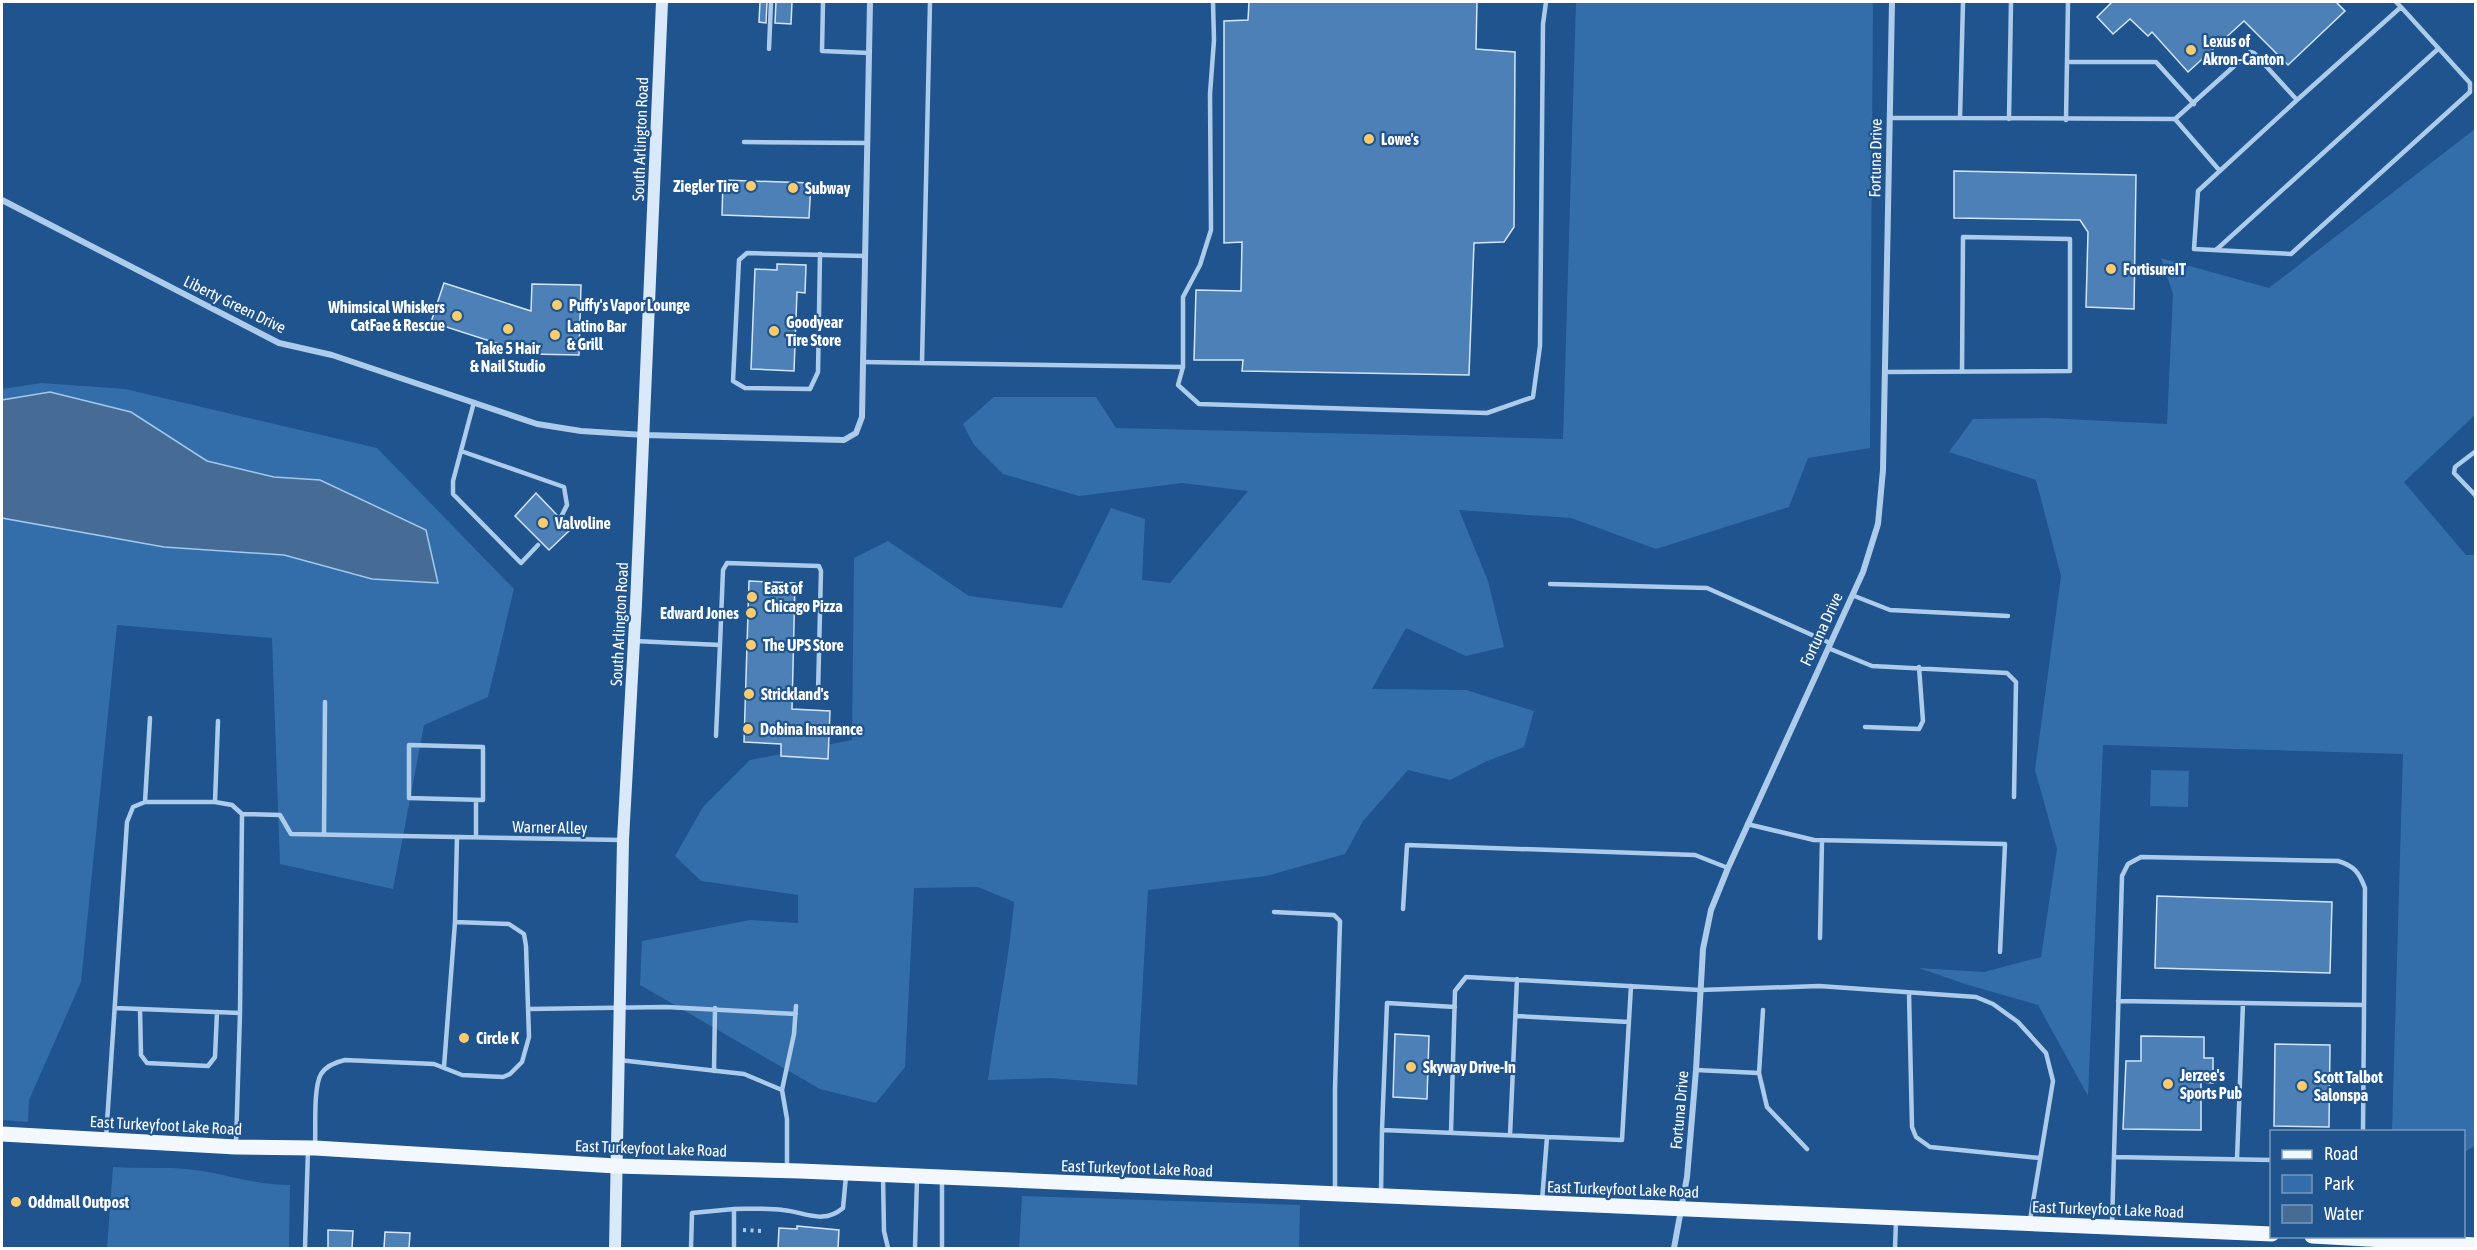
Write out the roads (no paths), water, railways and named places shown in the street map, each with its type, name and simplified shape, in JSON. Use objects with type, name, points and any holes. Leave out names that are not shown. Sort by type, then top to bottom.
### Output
[{"type":"main road","name":"South Arlington Road","points":[[615,1248],[623,840],[644,435],[662,2]]},
{"type":"main road","name":"East Turkeyfoot Lake Road","points":[[2,1134],[236,1147],[311,1148],[616,1166],[846,1173],[2270,1234]]},
{"type":"main road","points":[[2363,1238],[2475,1245]]},
{"type":"street","name":"Liberty Green Drive","points":[[2,200],[279,343],[332,355],[537,424],[581,431],[644,435],[844,440],[851,437],[860,426],[862,417],[870,2]]},
{"type":"street","name":"Fortuna Drive","points":[[1674,1248],[1682,1209],[1696,1070],[1703,949],[1711,910],[1747,824],[1852,595],[1868,558],[1878,524],[1883,470],[1892,2]]},
{"type":"lane","points":[[769,49],[771,2]]},
{"type":"lane","points":[[823,2],[822,51],[869,53]]},
{"type":"lane","points":[[922,363],[930,2]]},
{"type":"lane","points":[[1213,2],[1214,40],[1209,105],[1211,230],[1200,265],[1183,297],[1183,367],[1178,385],[1199,404],[1487,413],[1533,397],[1540,346],[1543,24],[1546,2]]},
{"type":"lane","points":[[1959,118],[1963,2]]},
{"type":"lane","points":[[2009,118],[2011,2]]},
{"type":"lane","points":[[2066,120],[2068,2]]},
{"type":"lane","points":[[2396,2],[2470,83],[2470,92],[2295,251],[2287,255],[2194,249],[2198,191],[2401,8]]},
{"type":"lane","points":[[2215,251],[2438,49]]},
{"type":"lane","points":[[1889,118],[2175,119],[2250,52],[2254,53],[2297,100]]},
{"type":"lane","points":[[2067,62],[2156,62],[2194,104]]},
{"type":"lane","points":[[2175,119],[2220,171]]},
{"type":"lane","points":[[744,142],[867,143]]},
{"type":"lane","points":[[1885,372],[2070,371],[2070,239],[1963,237],[1962,371]]},
{"type":"lane","points":[[820,254],[818,372],[810,389],[745,388],[733,381],[739,260],[747,253],[820,254],[865,256]]},
{"type":"lane","points":[[863,362],[1183,367]]},
{"type":"lane","points":[[474,402],[453,482],[453,495],[521,563],[537,545]]},
{"type":"lane","points":[[461,451],[564,487],[567,505],[561,517]]},
{"type":"lane","points":[[2475,451],[2455,467],[2454,473],[2475,496]]},
{"type":"lane","points":[[716,736],[723,570],[727,563],[819,567],[822,571],[818,693]]},
{"type":"lane","points":[[1550,584],[1707,588],[1872,666],[2007,673],[2016,682],[2014,797]]},
{"type":"lane","points":[[1852,595],[1890,610],[2008,616]]},
{"type":"lane","points":[[634,641],[720,645]]},
{"type":"lane","points":[[1865,727],[1919,729],[1923,721],[1919,667]]},
{"type":"lane","points":[[324,835],[325,702]]},
{"type":"lane","points":[[145,802],[150,718]]},
{"type":"lane","points":[[215,802],[218,721]]},
{"type":"lane","points":[[409,745],[483,747],[483,800],[476,800],[409,798],[409,745]]},
{"type":"lane","points":[[476,800],[476,837]]},
{"type":"lane","points":[[105,1140],[127,822],[133,807],[145,802],[215,802],[232,805],[242,814],[236,1147]]},
{"type":"lane","name":"Warner Alley","points":[[242,814],[280,815],[291,834],[623,840]]},
{"type":"lane","points":[[1747,824],[1822,840],[2006,844],[2000,952]]},
{"type":"lane","points":[[444,1067],[455,921],[457,837]]},
{"type":"lane","points":[[1820,938],[1822,840]]},
{"type":"lane","points":[[1403,909],[1407,845],[1695,855],[1728,868]]},
{"type":"lane","points":[[2112,1227],[2122,876],[2128,864],[2141,857],[2338,861],[2352,866],[2360,874],[2365,888],[2363,1130]]},
{"type":"lane","points":[[1274,912],[1334,915],[1340,921],[1335,1089],[1335,1195]]},
{"type":"lane","points":[[305,1248],[311,1148],[321,1074],[336,1062],[345,1060],[434,1064],[462,1075],[503,1077],[510,1074],[522,1062],[529,1037],[524,934],[509,924],[455,921]]},
{"type":"lane","points":[[1451,1132],[1455,991],[1466,977],[1700,990],[1819,986],[1976,997],[1993,1004],[2018,1022],[2046,1053],[2053,1081],[2029,1224]]},
{"type":"lane","points":[[1510,1135],[1517,979]]},
{"type":"lane","points":[[1382,1130],[1622,1140],[1631,986]]},
{"type":"lane","points":[[1909,993],[1912,1127],[1916,1137],[1930,1147],[2040,1158]]},
{"type":"lane","points":[[2118,1000],[2364,1005]]},
{"type":"lane","points":[[1381,1197],[1388,1003],[1455,1006]]},
{"type":"lane","points":[[2237,1160],[2243,1003]]},
{"type":"lane","points":[[787,1171],[787,1119],[782,1090],[794,1034],[796,1006]]},
{"type":"lane","points":[[528,1009],[666,1007],[796,1014]]},
{"type":"lane","points":[[115,1008],[240,1013]]},
{"type":"lane","points":[[714,1071],[716,1008]]},
{"type":"lane","points":[[140,1009],[141,1055],[147,1063],[208,1066],[215,1057],[217,1012]]},
{"type":"lane","points":[[1763,1010],[1758,1073],[1767,1107],[1807,1149]]},
{"type":"lane","points":[[1516,1016],[1629,1022]]},
{"type":"lane","points":[[619,1059],[744,1074],[782,1090]]},
{"type":"lane","points":[[1696,1070],[1758,1073]]},
{"type":"lane","points":[[1542,1204],[1547,1137]]},
{"type":"lane","points":[[2114,1157],[2270,1160]]},
{"type":"lane","points":[[691,1248],[692,1213],[734,1209],[785,1210],[808,1217],[827,1217],[836,1214],[843,1208],[846,1173]]},
{"type":"lane","points":[[881,1248],[887,1246],[884,1230],[883,1175]]},
{"type":"lane","points":[[915,1248],[917,1177]]},
{"type":"lane","points":[[942,1178],[942,1248]]},
{"type":"lane","points":[[734,1209],[734,1248]]},
{"type":"lane","points":[[1895,1248],[1896,1218]]},
{"type":"water","points":[[50,392],[131,412],[207,461],[274,477],[320,480],[426,530],[438,583],[372,579],[284,555],[164,547],[2,518],[2,400]]},
{"type":"place","name":"Lexus of Akron-Canton","points":[[2191,50]]},
{"type":"place","name":"Lowe's","points":[[1369,139]]},
{"type":"place","name":"Ziegler Tire","points":[[751,186]]},
{"type":"place","name":"Subway","points":[[793,188]]},
{"type":"place","name":"FortisureIT","points":[[2111,269]]},
{"type":"place","name":"Puffy's Vapor Lounge","points":[[557,305]]},
{"type":"place","name":"Whimsical Whiskers CatFae & Rescue","points":[[457,316]]},
{"type":"place","name":"Take 5 Hair & Nail Studio","points":[[508,329]]},
{"type":"place","name":"Goodyear Tire Store","points":[[774,331]]},
{"type":"place","name":"Latino Bar & Grill","points":[[555,335]]},
{"type":"place","name":"Valvoline","points":[[543,523]]},
{"type":"place","name":"East of Chicago Pizza","points":[[752,597]]},
{"type":"place","name":"Edward Jones","points":[[751,613]]},
{"type":"place","name":"The UPS Store","points":[[751,645]]},
{"type":"place","name":"Strickland's","points":[[749,694]]},
{"type":"place","name":"Dobina Insurance","points":[[748,729]]},
{"type":"place","name":"Circle K","points":[[464,1038]]},
{"type":"place","name":"Skyway Drive-In","points":[[1411,1067]]},
{"type":"place","name":"Jerzee's Sports Pub","points":[[2168,1084]]},
{"type":"place","name":"Scott Talbot Salonspa","points":[[2302,1086]]},
{"type":"place","name":"Oddmall Outpost","points":[[16,1202]]}]
